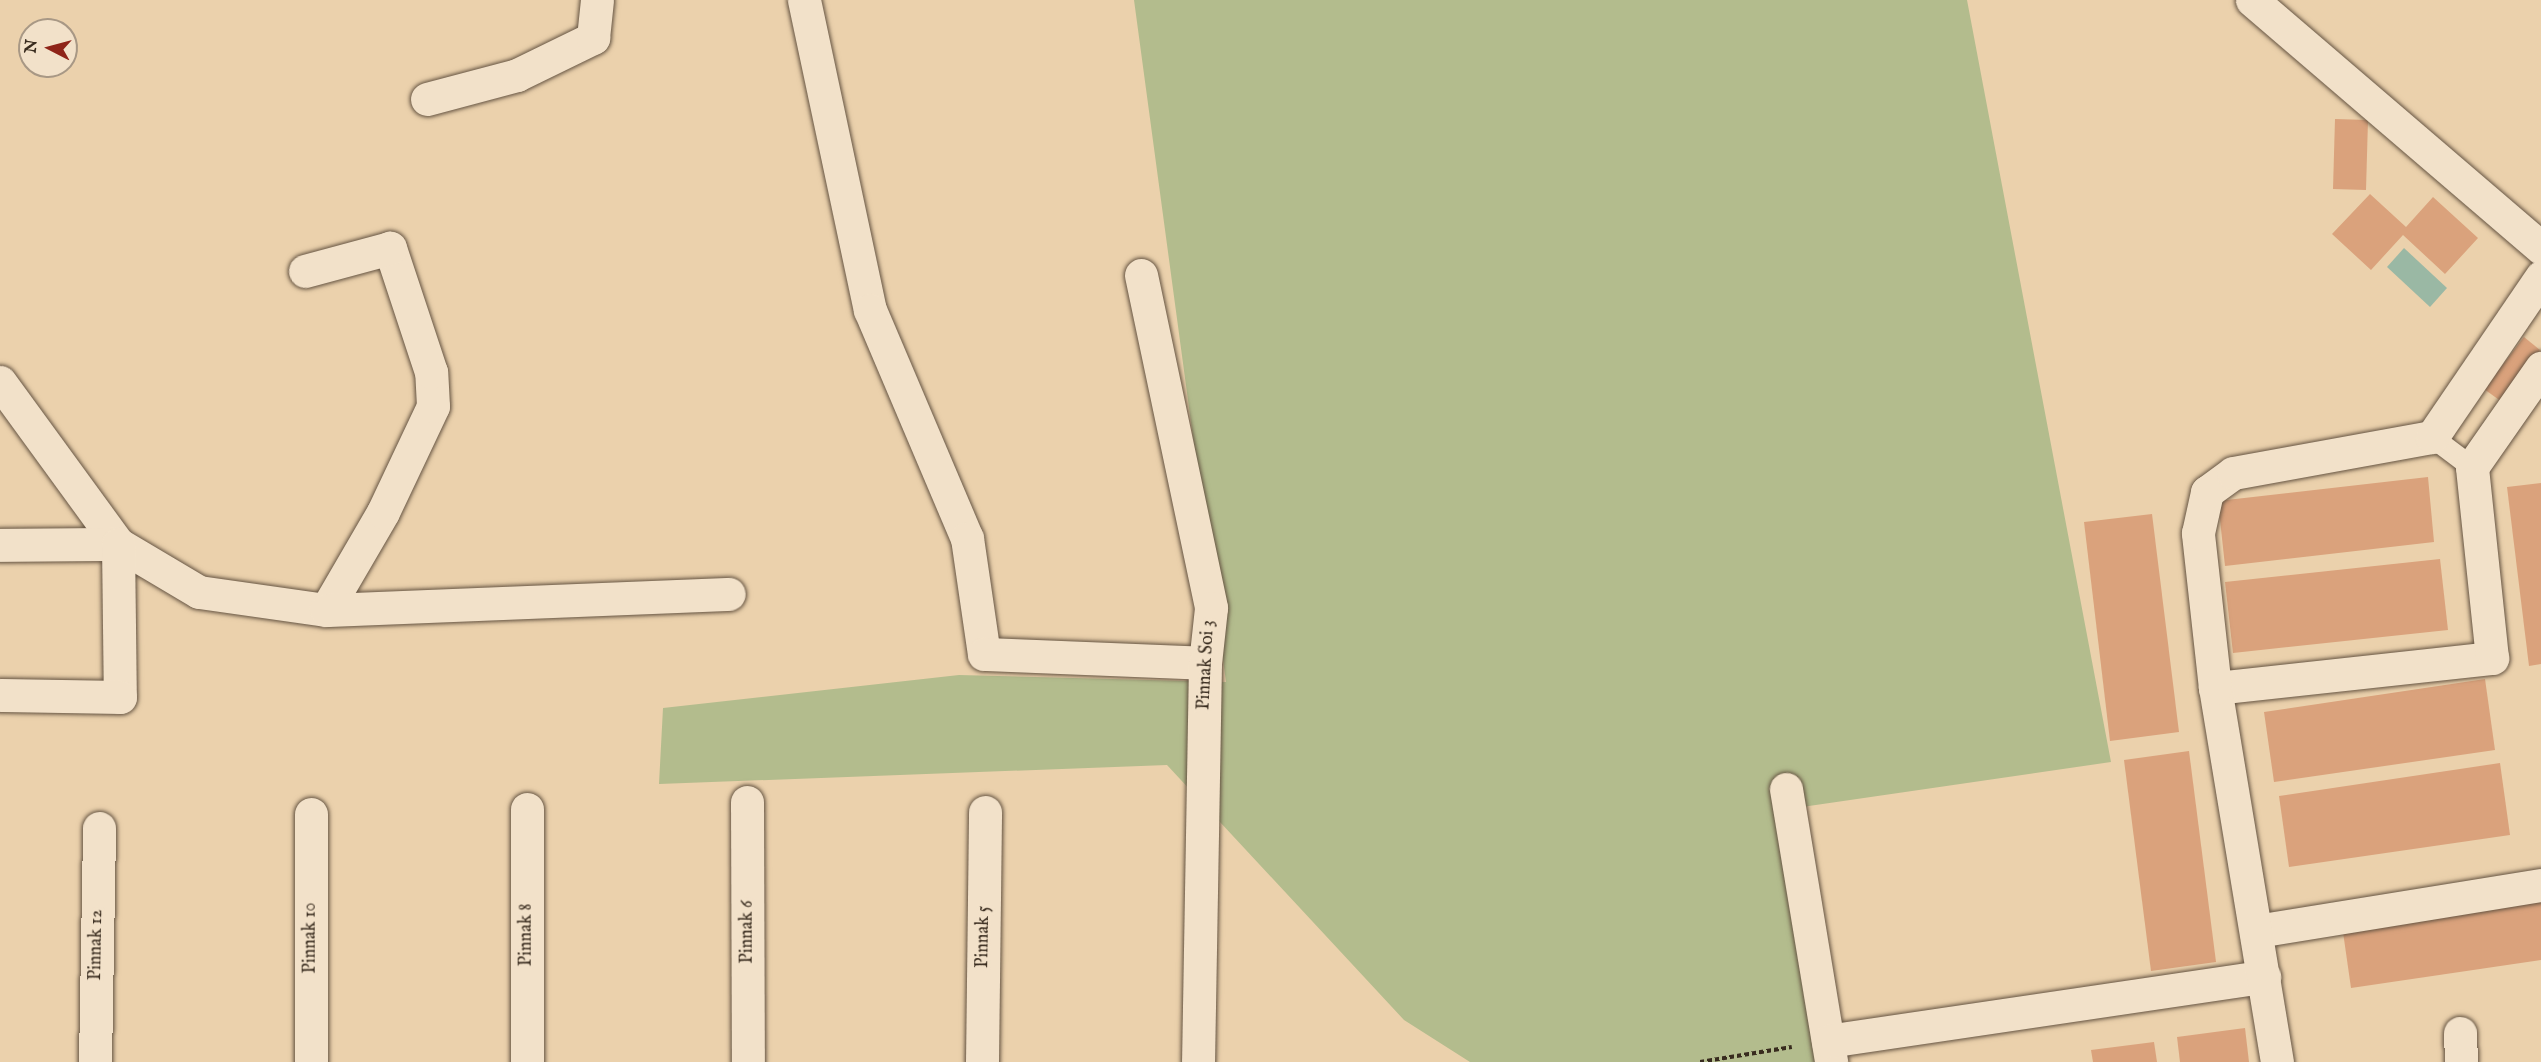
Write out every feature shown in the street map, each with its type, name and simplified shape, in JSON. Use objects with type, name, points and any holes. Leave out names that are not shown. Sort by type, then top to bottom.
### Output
[{"type":"street","points":[[427,99],[517,75],[593,38],[597,0]]},
{"type":"street","points":[[804,0],[870,310],[968,538],[984,654],[1205,663]]},
{"type":"street","points":[[2254,1],[2541,248]]},
{"type":"street","points":[[306,271],[390,248],[431,372],[433,406],[383,512],[326,610]]},
{"type":"street","name":"Pinnak Soi 3","points":[[1141,275],[1211,608],[1205,663],[1198,1062]]},
{"type":"street","points":[[2277,1062],[2215,688],[2198,533],[2207,492],[2233,473],[2432,437],[2541,277]]},
{"type":"street","points":[[2215,688],[2492,658],[2472,467],[2541,368]]},
{"type":"street","points":[[0,382],[118,544],[199,592],[326,610],[729,594]]},
{"type":"street","points":[[0,545],[118,544]]},
{"type":"street","points":[[0,695],[120,697],[118,544]]},
{"type":"street","points":[[1786,789],[1830,1052],[2264,977]]},
{"type":"street","name":"Pinnak 6","points":[[747,802],[748,1062]]},
{"type":"street","name":"Pinnak 8","points":[[527,809],[527,1062]]},
{"type":"street","name":"Pinnak 5","points":[[982,1062],[985,812]]},
{"type":"street","name":"Pinnak 10","points":[[310,1062],[311,814]]},
{"type":"street","name":"Pinnak 12","points":[[95,1062],[99,828]]},
{"type":"street","points":[[2257,931],[2541,885]]},
{"type":"lane","points":[[2432,437],[2472,467]]},
{"type":"path","points":[[1700,1062],[1830,1052]]},
{"type":"shaded area","points":[[1134,0],[1967,0],[2111,762],[1802,807],[1844,1062],[1470,1062],[1404,1020],[1167,765],[659,784],[663,708],[959,675],[1226,682]]},
{"type":"shaded area","points":[[2404,248],[2447,288],[2430,307],[2387,267]]},
{"type":"building","points":[[2335,119],[2368,120],[2366,190],[2333,189]]},
{"type":"building","points":[[2370,194],[2406,227],[2433,197],[2478,238],[2445,274],[2403,235],[2371,270],[2332,234]]},
{"type":"building","points":[[2524,337],[2540,350],[2502,402],[2484,389]]},
{"type":"building","points":[[2428,477],[2434,542],[2225,566],[2218,501]]},
{"type":"building","points":[[2541,483],[2541,664],[2529,666],[2507,487]]},
{"type":"building","points":[[2152,514],[2179,732],[2110,741],[2084,522]]},
{"type":"building","points":[[2440,559],[2448,630],[2233,653],[2225,582]]},
{"type":"building","points":[[2485,679],[2495,750],[2274,782],[2264,712]]},
{"type":"building","points":[[2189,751],[2216,962],[2151,971],[2124,760]]},
{"type":"building","points":[[2500,763],[2510,835],[2289,867],[2279,796]]},
{"type":"building","points":[[2541,889],[2541,960],[2351,988],[2341,918]]},
{"type":"building","points":[[2245,1028],[2249,1062],[2180,1062],[2177,1037]]},
{"type":"building","points":[[2154,1042],[2157,1062],[2093,1062],[2091,1050]]}]
